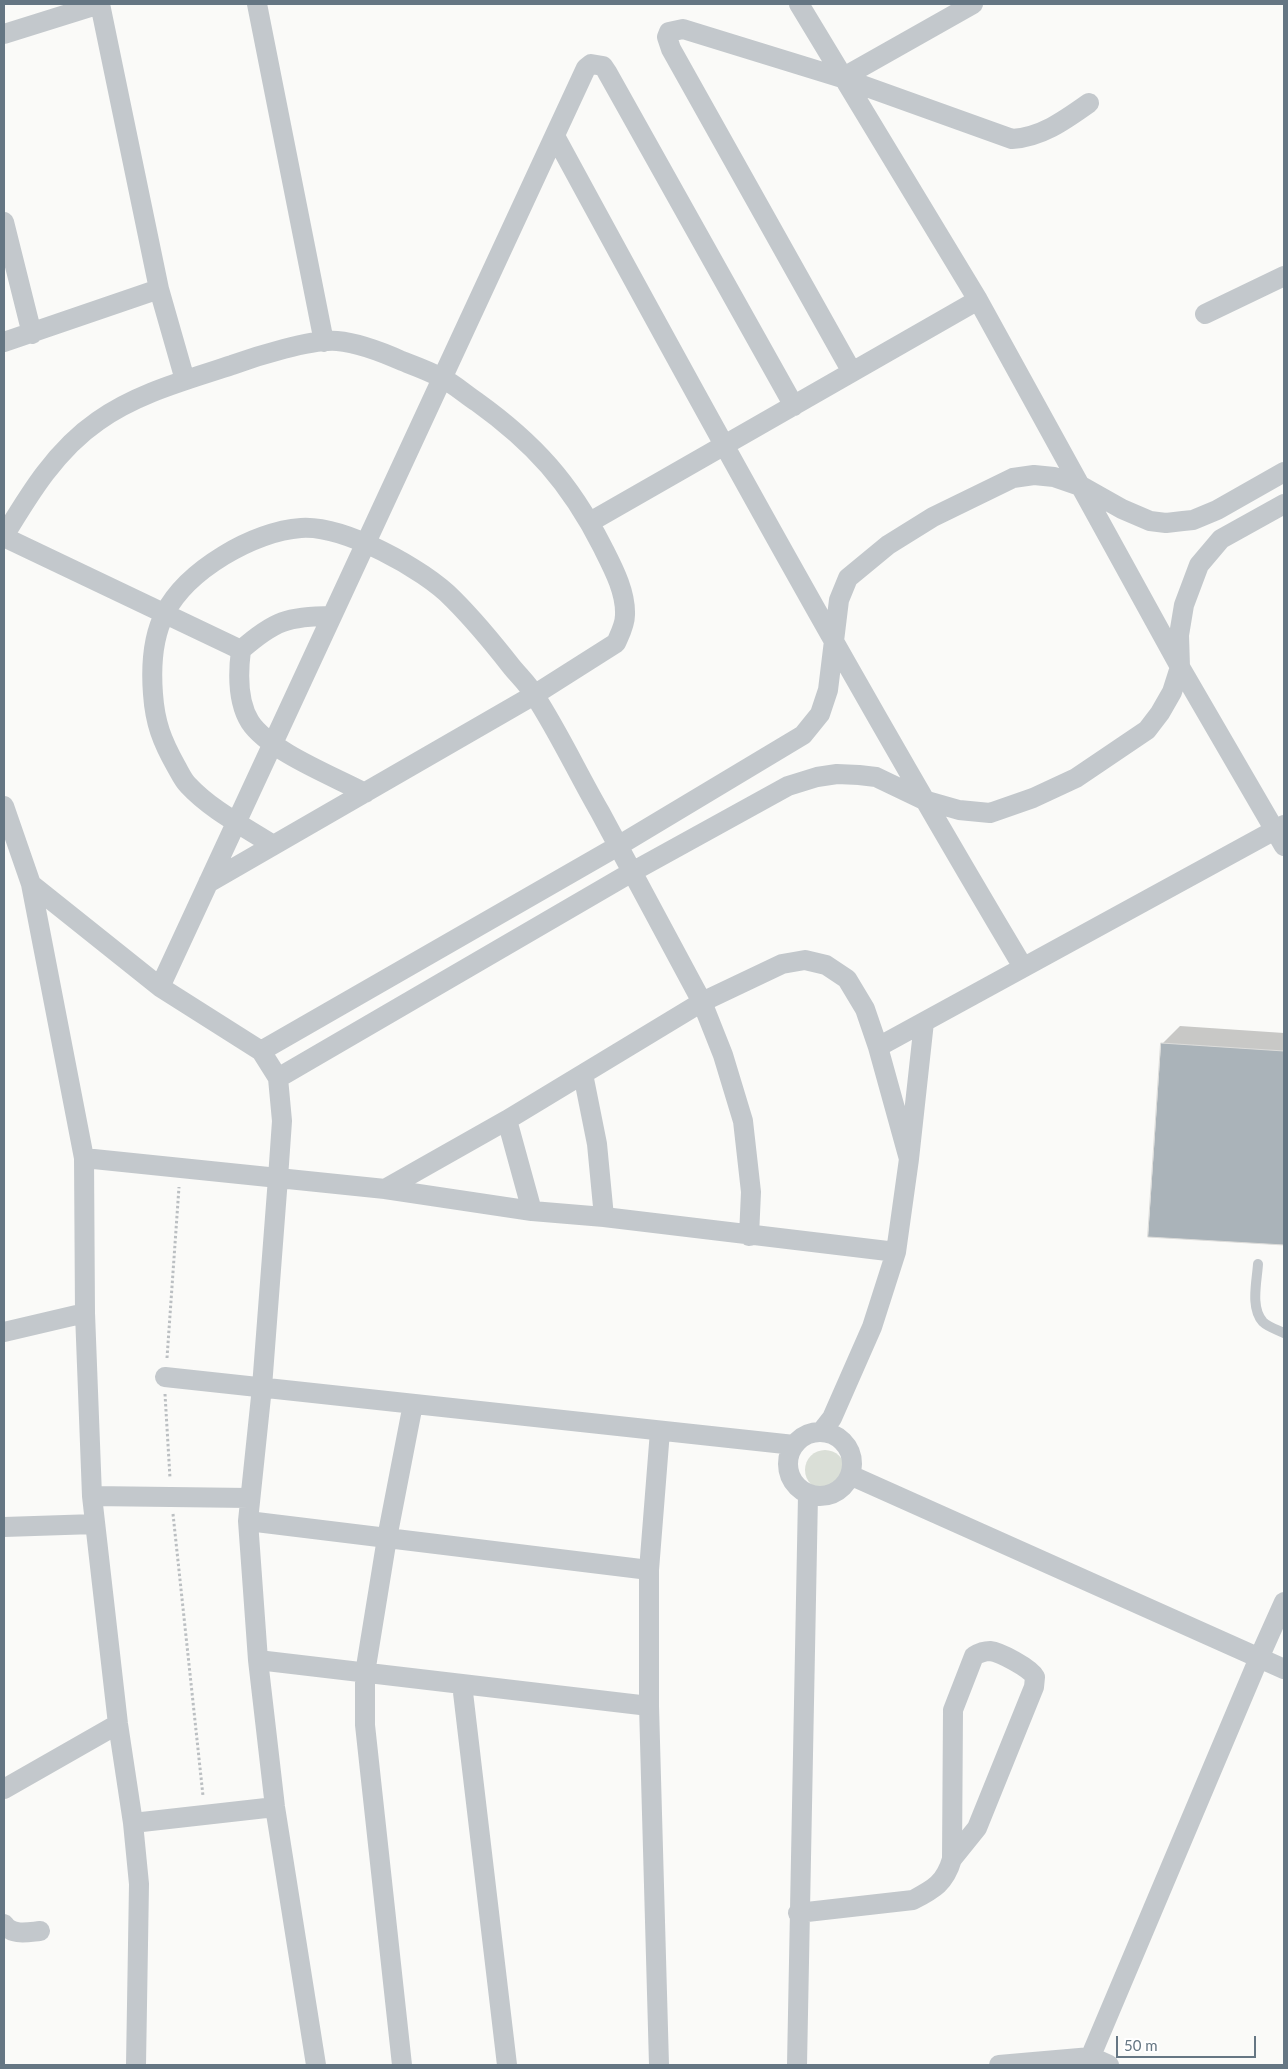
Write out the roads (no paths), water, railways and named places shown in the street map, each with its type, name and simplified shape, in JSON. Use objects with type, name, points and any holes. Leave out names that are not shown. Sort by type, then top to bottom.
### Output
[{"type":"street","points":[[4,34],[100,4],[160,289],[185,380]]},
{"type":"street","points":[[257,4],[324,342]]},
{"type":"street","points":[[799,4],[978,300],[1083,487],[1180,667],[1281,833],[1023,967],[878,1047]]},
{"type":"street","points":[[842,78],[973,4]]},
{"type":"street","points":[[852,372],[671,49],[667,35],[670,31],[683,29],[842,78],[1012,140],[1038,134],[1090,104]]},
{"type":"street","points":[[160,987],[586,68],[594,64],[603,66],[794,406]]},
{"type":"street","points":[[555,136],[723,446],[924,800],[1023,967]]},
{"type":"street","points":[[4,222],[32,334]]},
{"type":"street","points":[[1206,314],[1284,276]]},
{"type":"street","points":[[4,342],[160,289]]},
{"type":"street","points":[[590,522],[978,300]]},
{"type":"street","points":[[208,884],[534,695],[616,643],[625,615],[623,596],[610,562],[590,522],[573,494],[519,434],[442,378],[392,356],[354,344],[324,342],[249,359],[185,380],[122,406],[97,421],[65,449],[41,477],[4,537],[241,650]]},
{"type":"street","points":[[261,1051],[618,846],[803,735],[820,714],[828,690],[839,600],[848,578],[888,545],[933,517],[1013,478],[1034,475],[1054,477],[1083,487],[1150,521],[1166,523],[1193,520],[1216,510],[1284,472]]},
{"type":"street","points":[[278,1078],[632,872],[788,786],[817,777],[837,774],[876,777],[924,800],[959,810],[990,813],[1033,798],[1076,778],[1147,730],[1160,713],[1172,692],[1180,667],[1179,635],[1184,605],[1199,565],[1221,539],[1284,504]]},
{"type":"street","points":[[273,845],[209,804],[186,784],[163,743],[154,718],[151,671],[164,613],[181,591],[213,562],[234,548],[258,539],[301,528],[317,528],[366,542],[438,586],[454,599],[483,631],[534,695],[702,1002],[723,1055],[743,1121],[751,1192],[749,1236]]},
{"type":"street","points":[[332,616],[306,616],[273,625],[241,650],[240,692],[250,722],[272,745],[365,793]]},
{"type":"street","points":[[4,806],[31,884],[84,1158],[85,1313],[92,1496],[118,1724],[133,1823],[139,1884],[136,2065]]},
{"type":"street","points":[[31,884],[160,987],[261,1051],[278,1078],[282,1121],[262,1387],[248,1521],[258,1660],[275,1807],[316,2065]]},
{"type":"street","points":[[384,1189],[508,1120],[702,1002],[782,964],[806,960],[826,965],[847,979],[865,1009],[878,1047],[909,1159]]},
{"type":"street","points":[[821,1432],[832,1418],[872,1327],[896,1252],[909,1159],[924,1022]]},
{"type":"street","points":[[583,1074],[598,1144],[604,1217]]},
{"type":"street","points":[[508,1120],[532,1211]]},
{"type":"street","points":[[84,1158],[384,1189],[532,1211],[604,1217],[749,1236],[896,1252]]},
{"type":"street","points":[[4,1332],[85,1313]]},
{"type":"street","points":[[166,1377],[794,1445]]},
{"type":"street","points":[[402,2065],[365,1725],[365,1673],[387,1538],[413,1404]]},
{"type":"street","points":[[659,2065],[649,1706],[650,1570],[660,1431]]},
{"type":"street","points":[[821,1432],[833,1435],[846,1446],[850,1452],[852,1463],[850,1475],[838,1492],[818,1497],[808,1495],[793,1482],[789,1474],[788,1464],[794,1445],[806,1435],[821,1432]]},
{"type":"street","points":[[850,1475],[1284,1670]]},
{"type":"street","points":[[797,2065],[798,1913],[808,1495]]},
{"type":"street","points":[[92,1496],[249,1498]]},
{"type":"street","points":[[248,1521],[650,1570]]},
{"type":"street","points":[[4,1527],[95,1524]]},
{"type":"street","points":[[999,2065],[1096,2062],[1259,1658],[1284,1602]]},
{"type":"street","points":[[798,1913],[913,1900],[930,1892],[948,1873],[952,1859],[953,1710],[974,1656],[992,1651],[1031,1670],[1035,1677],[1034,1687],[976,1828],[952,1859]]},
{"type":"street","points":[[258,1660],[649,1706]]},
{"type":"street","points":[[462,1684],[507,2065]]},
{"type":"street","points":[[4,1789],[118,1724]]},
{"type":"street","points":[[133,1823],[275,1807]]},
{"type":"street","points":[[4,1924],[17,1933],[40,1931]]},
{"type":"lane","points":[[1258,1264],[1257,1313],[1264,1323],[1284,1333]]}]
